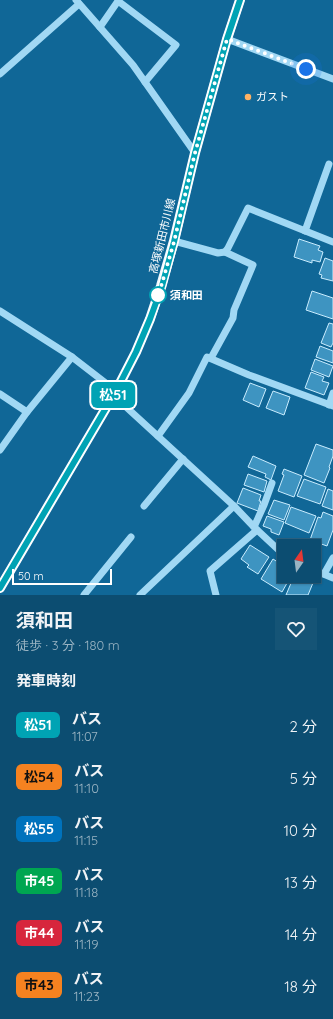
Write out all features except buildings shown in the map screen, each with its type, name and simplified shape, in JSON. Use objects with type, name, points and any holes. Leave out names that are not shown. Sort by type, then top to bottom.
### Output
[{"type":"main road","name":"高塚新田市川線","points":[[0,588],[114,393],[136,352],[150,319],[162,286],[195,153],[227,39],[240,0]]},
{"type":"street","points":[[100,27],[118,1],[176,45],[145,82]]},
{"type":"street","points":[[0,74],[77,2],[133,65],[195,153]]},
{"type":"street","points":[[227,39],[333,79]]},
{"type":"street","points":[[305,231],[330,164]]},
{"type":"street","points":[[225,252],[248,208],[333,242]]},
{"type":"street","points":[[174,242],[218,253],[225,252],[253,265],[234,310],[233,318],[211,358]]},
{"type":"street","points":[[0,311],[72,357],[114,393],[277,549]]},
{"type":"street","points":[[0,450],[27,412],[72,357]]},
{"type":"street","points":[[158,436],[189,393],[207,357],[249,375],[331,405],[333,393]]},
{"type":"street","points":[[0,394],[27,412]]},
{"type":"street","points":[[144,506],[183,459]]},
{"type":"street","points":[[216,595],[210,571],[255,529],[272,483]]},
{"type":"street","points":[[140,595],[234,506]]},
{"type":"street","points":[[84,595],[130,537]]},
{"type":"street","points":[[324,574],[333,558]]},
{"type":"street","points":[[321,573],[333,578]]},
{"type":"bus line","name":"松51","points":[[0,588],[116,391],[136,352],[150,319],[162,286],[195,153],[227,39],[240,0]]},
{"type":"place","name":"ガスト","points":[[248,97]]},
{"type":"place","name":"須和田","points":[[158,295]]},
{"type":"route","points":[[158,295],[158,297],[174,242],[195,153],[227,39],[306,69]]}]
